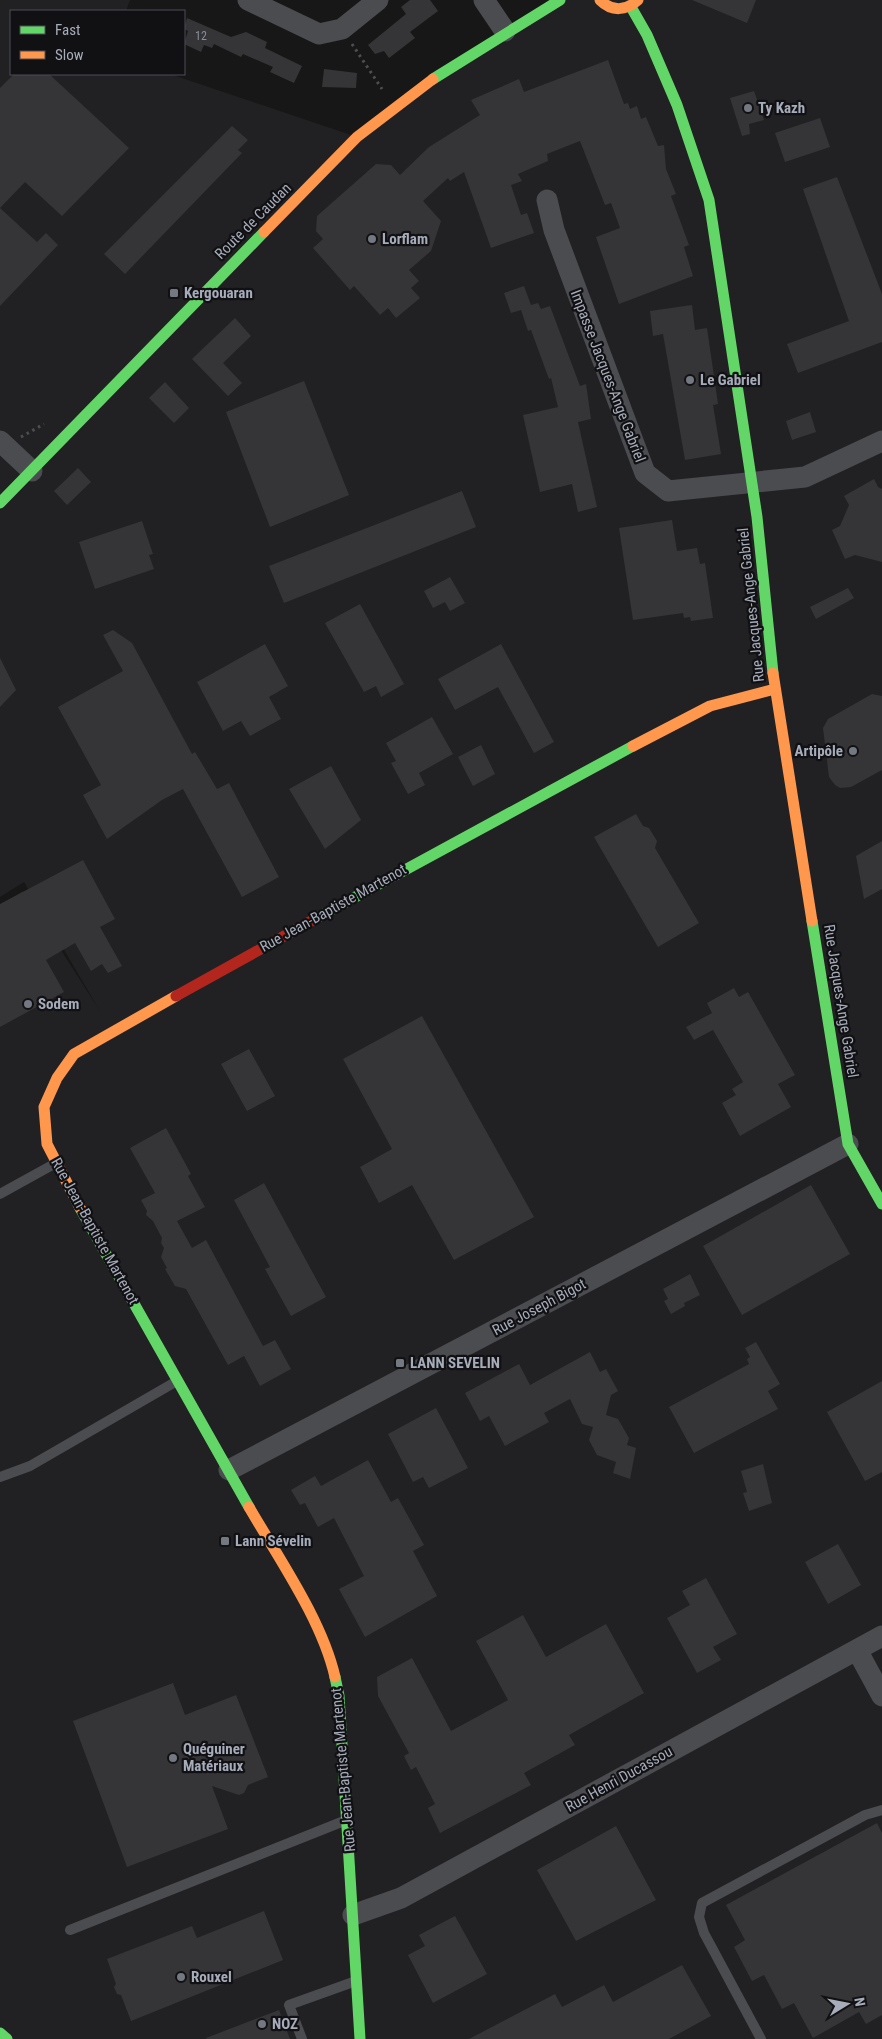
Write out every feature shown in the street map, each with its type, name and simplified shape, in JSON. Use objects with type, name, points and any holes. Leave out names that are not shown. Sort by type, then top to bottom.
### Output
[{"type":"street","points":[[248,0],[319,34],[342,29],[378,0]]},
{"type":"street","points":[[484,0],[493,10],[505,31]]},
{"type":"street","name":"Route de Caudan","points":[[0,503],[350,144],[394,106],[505,31],[560,0]]},
{"type":"street","points":[[600,0],[609,8],[616,10],[635,3]]},
{"type":"street","name":"Rue Jacques-Ange Gabriel","points":[[635,3],[677,105],[709,200],[757,517],[775,689],[848,1144],[882,1204]]},
{"type":"street","name":"Impasse Jacques-Ange Gabriel","points":[[547,200],[554,230],[645,473],[668,491],[805,477],[882,442]]},
{"type":"street","points":[[0,440],[32,471]]},
{"type":"street","name":"Rue Jean-Baptiste Martenot","points":[[360,2039],[339,1696],[331,1661],[317,1627],[56,1162],[48,1144],[44,1106],[57,1078],[74,1054],[112,1031],[307,922],[702,710],[710,706],[775,689]]},
{"type":"street","name":"Rue Joseph Bigot","points":[[229,1470],[848,1144]]},
{"type":"street","name":"Rue Henri Ducassou","points":[[353,1916],[401,1898],[882,1636]]},
{"type":"street","points":[[857,1650],[882,1696]]},
{"type":"street","points":[[0,2033],[7,2039]]},
{"type":"lane","points":[[0,1194],[56,1162]]},
{"type":"lane","points":[[0,1477],[30,1466],[178,1380]]},
{"type":"lane","points":[[761,2039],[704,1933],[699,1918],[702,1903],[865,1815],[882,1810]]},
{"type":"lane","points":[[70,1930],[347,1820]]},
{"type":"lane","points":[[302,2039],[289,2005],[357,1980]]},
{"type":"path","points":[[342,29],[394,106]]},
{"type":"shaded area","points":[[0,0],[130,0],[126,10],[10,10],[10,75],[173,75],[357,137],[560,0],[882,0],[882,2039],[7,2039],[0,2033],[0,905],[23,891],[100,1011],[24,882],[0,897]]},
{"type":"building","points":[[410,0],[430,0],[438,11],[410,32],[415,38],[389,58],[384,51],[375,54],[368,45],[406,14],[401,7]]},
{"type":"building","points":[[692,0],[756,0],[747,23]]},
{"type":"building","points":[[187,18],[231,37],[246,32],[267,42],[265,48],[302,66],[294,83],[270,72],[273,67],[243,54],[241,57],[214,44],[212,48],[204,45],[201,52],[185,44],[188,31],[185,30]]},
{"type":"building","points":[[608,60],[624,104],[628,103],[630,109],[637,106],[641,119],[646,117],[658,146],[664,145],[666,169],[676,194],[671,196],[689,245],[684,247],[693,276],[619,304],[596,237],[620,228],[611,203],[605,205],[580,141],[547,154],[548,161],[518,174],[522,181],[511,185],[521,215],[527,213],[534,233],[491,248],[464,172],[450,181],[448,178],[423,201],[441,221],[431,251],[409,270],[419,281],[411,288],[420,298],[396,318],[388,308],[380,315],[354,286],[350,290],[313,248],[323,239],[316,231],[317,216],[376,164],[391,165],[400,175],[429,147],[480,115],[471,100],[519,79],[524,92]]},
{"type":"building","points":[[324,69],[357,73],[356,88],[322,87]]},
{"type":"building","points":[[13,75],[50,75],[129,148],[62,216],[25,182],[0,208],[0,88]]},
{"type":"building","points":[[754,91],[764,120],[749,124],[750,134],[742,136],[730,98]]},
{"type":"building","points":[[820,118],[830,147],[785,162],[775,133]]},
{"type":"building","points":[[232,126],[248,140],[238,150],[242,153],[125,274],[104,254]]},
{"type":"building","points":[[837,177],[882,294],[882,342],[798,373],[787,344],[849,321],[803,189]]},
{"type":"building","points":[[0,208],[37,242],[46,233],[58,245],[0,306]]},
{"type":"building","points":[[524,286],[531,305],[538,303],[541,309],[550,306],[580,386],[586,384],[591,419],[578,422],[597,507],[578,512],[572,484],[540,492],[523,415],[558,407],[551,378],[549,379],[531,330],[528,331],[521,310],[511,313],[504,293]]},
{"type":"building","points":[[692,305],[695,330],[707,328],[718,404],[713,405],[721,454],[685,460],[663,334],[653,336],[650,311]]},
{"type":"building","points":[[235,318],[251,336],[223,363],[242,383],[228,396],[192,359]]},
{"type":"building","points":[[304,381],[349,495],[270,527],[226,412]]},
{"type":"building","points":[[165,382],[189,408],[174,423],[149,398]]},
{"type":"building","points":[[810,412],[816,432],[792,440],[786,421]]},
{"type":"building","points":[[78,468],[91,482],[67,505],[54,491]]},
{"type":"building","points":[[874,479],[878,487],[882,489],[882,562],[855,555],[845,559],[832,530],[840,526],[849,505],[844,496]]},
{"type":"building","points":[[462,491],[476,527],[284,603],[269,566]]},
{"type":"building","points":[[672,520],[677,551],[697,548],[700,564],[705,563],[713,618],[691,621],[690,617],[684,618],[683,613],[633,620],[619,528]]},
{"type":"building","points":[[142,521],[153,554],[149,555],[154,569],[95,589],[79,542]]},
{"type":"building","points":[[450,577],[465,603],[450,611],[445,602],[433,608],[424,591]]},
{"type":"building","points":[[848,588],[854,598],[816,619],[810,607]]},
{"type":"building","points":[[360,604],[404,684],[381,697],[376,686],[364,692],[325,623]]},
{"type":"building","points":[[113,630],[132,643],[192,754],[195,752],[217,789],[229,783],[279,877],[242,897],[183,789],[162,800],[107,839],[83,795],[101,785],[58,707],[123,671],[103,635]]},
{"type":"building","points":[[265,644],[288,686],[269,697],[281,719],[250,736],[241,721],[223,731],[197,682]]},
{"type":"building","points":[[501,644],[554,742],[534,753],[498,687],[455,710],[438,679]]},
{"type":"building","points":[[0,658],[16,690],[0,707]]},
{"type":"building","name":"Artipôle","points":[[872,694],[882,696],[882,770],[851,787],[840,788],[829,777],[823,728],[828,719]]},
{"type":"building","points":[[432,717],[453,754],[419,773],[425,785],[408,794],[391,763],[396,761],[386,743]]},
{"type":"building","points":[[481,745],[495,774],[473,786],[458,757]]},
{"type":"building","points":[[331,766],[361,820],[325,849],[289,789]]},
{"type":"building","points":[[636,814],[643,826],[649,828],[657,841],[655,848],[699,923],[658,947],[594,837]]},
{"type":"building","points":[[882,841],[882,889],[864,899],[856,856]]},
{"type":"building","points":[[83,860],[115,919],[100,927],[122,966],[108,973],[102,964],[91,971],[75,943],[46,960],[64,992],[0,1027],[0,904]]},
{"type":"building","points":[[734,988],[739,997],[748,992],[795,1075],[778,1084],[791,1107],[740,1136],[722,1103],[736,1095],[732,1089],[743,1082],[713,1030],[694,1040],[686,1027],[712,1013],[707,1003]]},
{"type":"building","points":[[422,1016],[534,1217],[454,1260],[412,1185],[379,1203],[360,1167],[392,1149],[343,1059]]},
{"type":"building","points":[[249,1049],[275,1096],[247,1111],[221,1064]]},
{"type":"building","points":[[166,1128],[191,1174],[188,1176],[205,1207],[177,1221],[192,1248],[206,1240],[263,1346],[275,1340],[291,1369],[260,1386],[244,1356],[228,1365],[186,1289],[175,1286],[165,1269],[167,1268],[161,1257],[164,1248],[161,1243],[162,1238],[153,1221],[146,1215],[147,1211],[141,1200],[155,1193],[130,1148]]},
{"type":"building","points":[[264,1183],[326,1297],[291,1316],[265,1269],[270,1267],[234,1200]]},
{"type":"building","points":[[811,1185],[850,1254],[742,1315],[703,1246]]},
{"type":"building","points":[[690,1274],[700,1295],[684,1303],[685,1306],[671,1314],[664,1301],[668,1299],[663,1289]]},
{"type":"building","points":[[756,1342],[780,1384],[768,1391],[778,1409],[694,1453],[669,1407],[749,1364],[747,1359],[750,1357],[745,1348]]},
{"type":"building","points":[[590,1352],[600,1372],[606,1369],[618,1391],[611,1395],[606,1415],[618,1419],[629,1438],[627,1445],[636,1448],[630,1479],[613,1473],[616,1462],[597,1455],[589,1440],[593,1427],[582,1424],[570,1399],[544,1413],[549,1422],[505,1446],[489,1416],[480,1421],[465,1393],[519,1364],[530,1385]]},
{"type":"building","points":[[882,1381],[882,1472],[865,1481],[827,1412]]},
{"type":"building","points":[[436,1408],[468,1468],[429,1488],[423,1477],[413,1482],[388,1434]]},
{"type":"building","points":[[368,1460],[391,1502],[398,1498],[424,1545],[413,1551],[437,1596],[365,1637],[339,1589],[364,1576],[334,1518],[318,1527],[305,1503],[300,1505],[291,1490],[315,1476],[321,1486]]},
{"type":"building","points":[[763,1464],[772,1503],[749,1511],[743,1493],[747,1492],[741,1471]]},
{"type":"building","points":[[838,1544],[861,1585],[828,1604],[805,1562]]},
{"type":"building","points":[[706,1578],[737,1634],[713,1647],[721,1660],[697,1673],[667,1618],[690,1605],[682,1591]]},
{"type":"building","points":[[523,1615],[546,1657],[606,1624],[644,1693],[569,1735],[575,1745],[524,1773],[531,1785],[440,1833],[428,1808],[435,1804],[416,1767],[411,1770],[404,1756],[409,1753],[378,1696],[377,1677],[412,1658],[451,1731],[508,1700],[476,1641]]},
{"type":"building","name":"Quéguiner Matériaux","points":[[173,1683],[185,1715],[236,1695],[268,1777],[248,1785],[244,1793],[239,1795],[212,1786],[228,1829],[127,1867],[73,1721]]},
{"type":"building","points":[[877,1823],[882,1833],[882,2015],[866,2024],[859,2012],[813,2038],[794,2003],[782,2009],[764,1975],[752,1981],[734,1947],[745,1940],[726,1905]]},
{"type":"building","points":[[616,1826],[656,1900],[576,1941],[537,1870]]},
{"type":"building","name":"Rouxel","points":[[264,1911],[283,1960],[131,2021],[121,1995],[117,1994],[114,1987],[116,1984],[107,1959],[192,1926],[197,1938]]},
{"type":"building","points":[[455,1916],[487,1974],[433,2003],[408,1955],[425,1946],[419,1935]]},
{"type":"building","points":[[682,1965],[711,2016],[669,2039],[469,2039],[555,1994],[562,2007],[604,1985],[613,2002]]},
{"type":"building","name":"NOZ","points":[[279,2010],[290,2039],[206,2038]]},
{"type":"traffic: fast","points":[[433,79],[560,0]]},
{"type":"traffic: fast","points":[[631,7],[647,35],[677,105],[709,200],[757,517],[773,673]]},
{"type":"traffic: fast","points":[[0,503],[264,232]]},
{"type":"traffic: fast","points":[[313,920],[633,746]]},
{"type":"traffic: fast","points":[[812,921],[848,1144],[882,1204]]},
{"type":"traffic: fast","points":[[80,1208],[249,1507]]},
{"type":"traffic: fast","points":[[335,1677],[339,1696],[360,2039]]},
{"type":"traffic: fast","points":[[0,2033],[7,2039]]},
{"type":"traffic: slow","points":[[600,0],[609,7],[619,9],[629,6],[638,0]]},
{"type":"traffic: slow","points":[[264,232],[357,137],[433,79]]},
{"type":"traffic: slow","points":[[773,673],[812,921]]},
{"type":"traffic: slow","points":[[633,746],[710,706],[775,689]]},
{"type":"traffic: slow","points":[[80,1208],[47,1144],[44,1107],[57,1078],[74,1054],[176,996]]},
{"type":"traffic: slow","points":[[249,1507],[310,1612],[329,1655],[335,1677]]},
{"type":"traffic: jam","points":[[176,996],[313,920]]},
{"type":"place","name":"Ty Kazh","points":[[748,108]]},
{"type":"place","name":"Lorflam","points":[[372,239]]},
{"type":"place","name":"Kergouaran","points":[[174,293]]},
{"type":"place","name":"Le Gabriel","points":[[690,380]]},
{"type":"place","name":"Artipôle","points":[[853,751]]},
{"type":"place","name":"Sodem","points":[[28,1004]]},
{"type":"place","name":"LANN SEVELIN","points":[[400,1363]]},
{"type":"place","name":"Lann Sévelin","points":[[225,1541]]},
{"type":"place","name":"Quéguiner Matériaux","points":[[173,1758]]},
{"type":"place","name":"Rouxel","points":[[181,1977]]},
{"type":"place","name":"NOZ","points":[[262,2024]]}]
